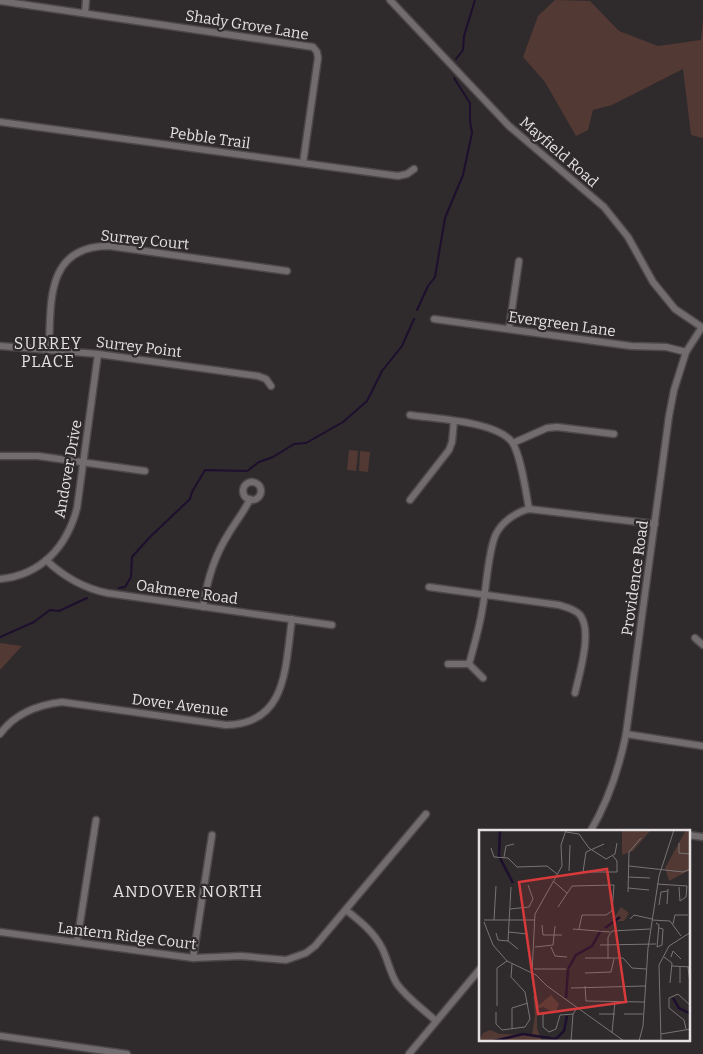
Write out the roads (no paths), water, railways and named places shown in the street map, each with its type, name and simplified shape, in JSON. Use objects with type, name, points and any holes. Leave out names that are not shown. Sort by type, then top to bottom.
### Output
[{"type":"street","name":"Shady Grove Lane","points":[[0,0],[313,47],[317,52],[318,58],[303,163]]},
{"type":"street","points":[[85,13],[86,0]]},
{"type":"street","name":"Mayfield Road","points":[[392,1],[509,126],[604,207],[628,237],[653,282],[675,308],[702,328]]},
{"type":"street","name":"Pebble Trail","points":[[0,122],[398,176],[407,174],[414,169]]},
{"type":"street","name":"Surrey Court","points":[[49,350],[52,292],[55,279],[67,260],[76,253],[87,249],[97,246],[109,246],[287,271]]},
{"type":"street","points":[[509,329],[519,261]]},
{"type":"street","name":"Evergreen Lane","points":[[434,319],[631,346],[666,347],[686,352]]},
{"type":"street","name":"Providence Road","points":[[591,830],[613,787],[621,761],[669,416],[674,390],[686,352],[702,328]]},
{"type":"street","name":"Surrey Point","points":[[0,346],[98,354],[258,376],[266,379],[271,386]]},
{"type":"street","name":"Andover Drive","points":[[0,579],[19,575],[34,569],[46,560],[62,543],[73,524],[77,508],[98,354]]},
{"type":"street","points":[[410,415],[485,426],[499,432],[512,443],[521,469],[529,509]]},
{"type":"street","points":[[410,500],[448,450],[452,442],[454,421]]},
{"type":"street","points":[[512,443],[547,428],[557,427],[614,434]]},
{"type":"street","points":[[0,456],[38,456],[145,471]]},
{"type":"street","points":[[203,607],[208,580],[217,555],[250,499]]},
{"type":"street","points":[[469,664],[485,595],[495,536],[503,524],[516,514],[529,509],[655,524]]},
{"type":"street","name":"Oakmere Road","points":[[46,560],[69,579],[96,591],[332,625]]},
{"type":"street","points":[[428,587],[559,604],[581,616],[585,640],[574,693]]},
{"type":"street","name":"Dover Avenue","points":[[0,734],[9,723],[27,711],[48,704],[62,702],[226,724],[249,722],[267,710],[279,693],[283,681],[292,620]]},
{"type":"street","points":[[695,638],[703,645]]},
{"type":"street","points":[[448,664],[469,664],[483,678]]},
{"type":"street","points":[[626,734],[703,746]]},
{"type":"street","name":"Lantern Ridge Court","points":[[0,932],[192,958],[241,956],[279,960],[294,958],[306,953],[315,946],[426,814]]},
{"type":"street","points":[[77,942],[96,820]]},
{"type":"street","points":[[690,835],[703,837]]},
{"type":"street","points":[[192,958],[212,836]]},
{"type":"street","points":[[346,910],[377,938],[392,974],[401,989],[436,1021]]},
{"type":"street","points":[[408,1054],[479,970]]},
{"type":"street","points":[[0,1036],[127,1054]]},
{"type":"waterway","points":[[456,59],[463,50],[464,36],[475,0]]},
{"type":"waterway","points":[[417,310],[428,286],[435,277],[445,218],[463,175],[472,133],[470,103],[454,78]]},
{"type":"waterway","points":[[119,588],[125,587],[131,577],[132,557],[190,499],[205,470],[247,471],[259,462],[273,457],[294,444],[306,443],[343,422],[367,401],[382,371],[402,346],[414,319]]},
{"type":"waterway","points":[[0,637],[34,622],[50,610],[59,611],[87,598]]},
{"type":"district","name":"SURREY PLACE","points":[[48,352]]},
{"type":"district","name":"ANDOVER NORTH","points":[[188,891]]}]
